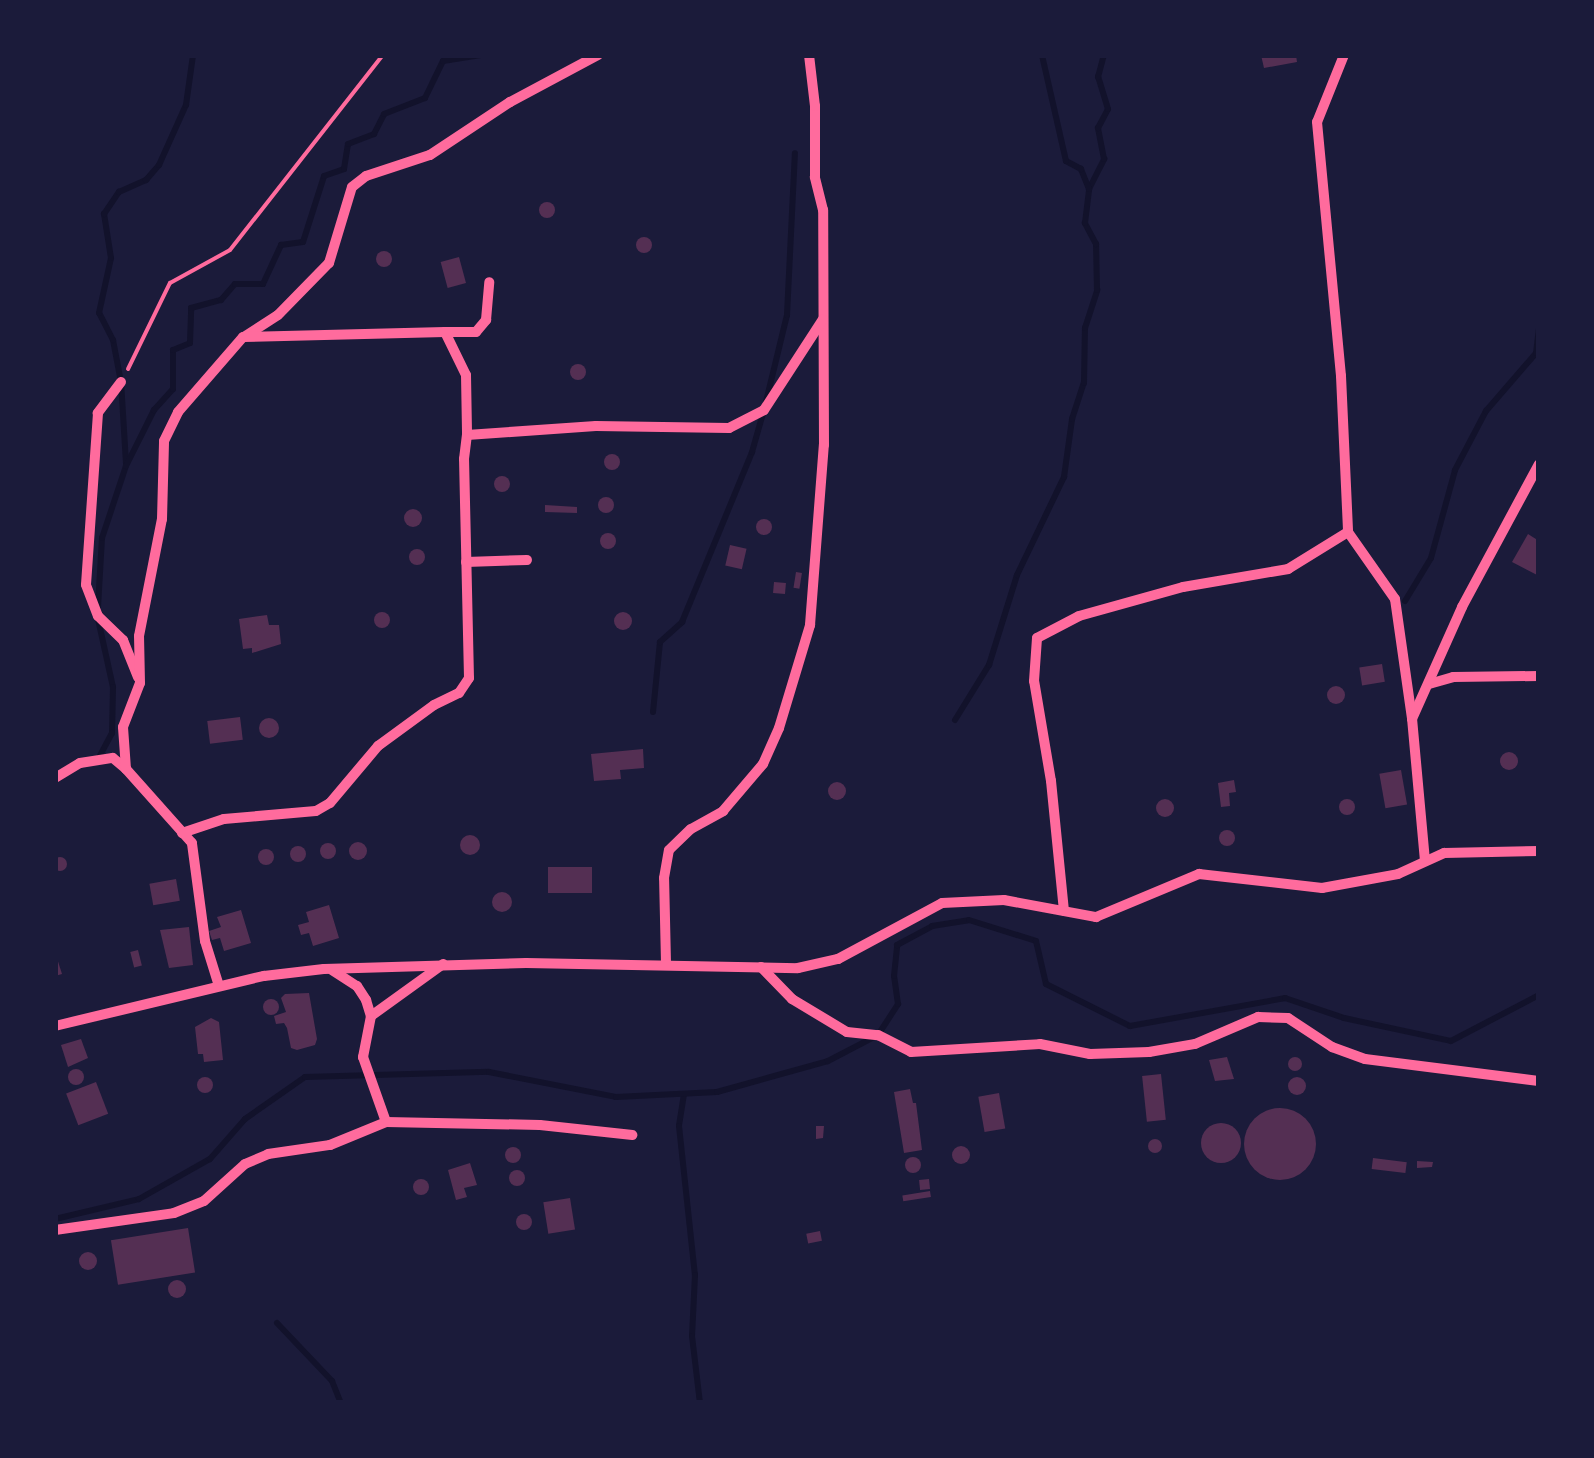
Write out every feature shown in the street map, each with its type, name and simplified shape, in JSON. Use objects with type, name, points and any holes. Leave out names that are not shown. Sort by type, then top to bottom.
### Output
[{"type":"street","points":[[126,769],[124,727],[140,683],[140,636],[162,519],[164,441],[178,412],[243,337],[278,315],[329,263],[352,187],[366,176],[430,156],[510,102],[598,55]]},
{"type":"street","points":[[666,963],[664,878],[669,850],[691,829],[723,811],[763,764],[810,625],[824,444],[823,210],[813,160],[815,106],[809,55]]},
{"type":"street","points":[[1344,55],[1318,122],[1341,376],[1348,532],[1395,600],[1412,719],[1425,861]]},
{"type":"street","points":[[243,337],[476,332],[486,320],[489,282]]},
{"type":"street","points":[[467,435],[596,426],[729,428],[764,410],[823,319]]},
{"type":"street","points":[[182,833],[224,819],[316,810],[330,803],[378,746],[459,694],[469,678],[466,375],[444,332]]},
{"type":"street","points":[[121,382],[98,413],[86,586],[98,616],[123,640],[140,683]]},
{"type":"street","points":[[1412,719],[1462,607],[1539,464]]},
{"type":"street","points":[[1064,911],[1051,781],[1034,682],[1037,638],[1079,616],[1183,587],[1288,569],[1348,532]]},
{"type":"street","points":[[466,562],[527,560]]},
{"type":"street","points":[[1429,684],[1453,677],[1539,676]]},
{"type":"street","points":[[55,778],[80,762],[113,758],[192,844],[204,941],[219,986]]},
{"type":"street","points":[[55,1026],[219,986],[330,969],[444,963],[666,963],[798,968],[838,959],[942,903],[1004,900],[1096,917],[1199,874],[1322,888],[1398,874],[1444,853],[1539,851]]},
{"type":"street","points":[[371,1016],[444,963]]},
{"type":"street","points":[[762,967],[792,999],[847,1032],[878,1035],[911,1052],[1040,1044],[1090,1054],[1149,1052],[1195,1044],[1258,1017],[1288,1018],[1332,1047],[1365,1058],[1539,1081]]},
{"type":"street","points":[[330,969],[357,986],[371,1016],[364,1057],[386,1122]]},
{"type":"street","points":[[55,1230],[174,1214],[204,1201],[245,1164],[268,1154],[330,1144],[386,1122],[540,1125],[632,1136]]},
{"type":"path","points":[[121,382],[170,283],[230,250],[383,55]]},
{"type":"building","points":[[1261,55],[1296,55],[1297,62],[1264,68]]},
{"type":"building","points":[[547,202],[555,210],[547,218],[539,210]]},
{"type":"building","points":[[644,237],[652,245],[644,253],[636,245]]},
{"type":"building","points":[[384,251],[392,259],[384,267],[376,259]]},
{"type":"building","points":[[459,257],[466,283],[448,288],[441,262]]},
{"type":"building","points":[[578,364],[586,372],[578,380],[570,372]]},
{"type":"building","points":[[612,454],[620,462],[612,470],[604,462]]},
{"type":"building","points":[[502,476],[510,484],[502,492],[494,484]]},
{"type":"building","points":[[606,497],[614,505],[606,513],[598,505]]},
{"type":"building","points":[[545,505],[577,507],[577,513],[545,512]]},
{"type":"building","points":[[413,509],[420,511],[420,525],[413,527],[406,525],[404,518],[406,511]]},
{"type":"building","points":[[764,519],[772,527],[764,535],[756,527]]},
{"type":"building","points":[[608,533],[616,541],[608,549],[600,541]]},
{"type":"building","points":[[1528,534],[1539,541],[1539,576],[1512,562]]},
{"type":"building","points":[[730,545],[747,549],[742,569],[725,565]]},
{"type":"building","points":[[417,549],[425,557],[417,565],[409,557]]},
{"type":"building","points":[[796,572],[802,573],[799,589],[793,588]]},
{"type":"building","points":[[774,582],[786,583],[785,594],[773,593]]},
{"type":"building","points":[[382,612],[390,620],[382,628],[374,620]]},
{"type":"building","points":[[623,612],[632,621],[623,630],[614,621]]},
{"type":"building","points":[[267,615],[269,625],[279,625],[281,644],[252,653],[252,648],[243,649],[239,619]]},
{"type":"building","points":[[1382,664],[1385,682],[1362,685],[1359,668]]},
{"type":"building","points":[[1336,686],[1345,695],[1336,704],[1327,695]]},
{"type":"building","points":[[240,717],[243,740],[210,744],[207,721]]},
{"type":"building","points":[[269,718],[279,728],[269,738],[259,728]]},
{"type":"building","points":[[643,749],[644,768],[620,770],[621,779],[594,781],[591,754]]},
{"type":"building","points":[[1509,752],[1518,761],[1509,770],[1500,761]]},
{"type":"building","points":[[1401,770],[1407,804],[1385,808],[1379,774]]},
{"type":"building","points":[[1234,780],[1236,792],[1229,793],[1230,806],[1221,807],[1218,783]]},
{"type":"building","points":[[837,782],[844,784],[844,798],[837,800],[830,798],[828,791],[830,784]]},
{"type":"building","points":[[1165,799],[1174,808],[1165,817],[1156,808]]},
{"type":"building","points":[[1347,799],[1355,807],[1347,815],[1339,807]]},
{"type":"building","points":[[1227,830],[1235,838],[1227,846],[1219,838]]},
{"type":"building","points":[[470,835],[480,845],[470,855],[460,845]]},
{"type":"building","points":[[358,842],[367,851],[358,860],[349,851]]},
{"type":"building","points":[[328,843],[336,851],[328,859],[320,851]]},
{"type":"building","points":[[298,846],[306,854],[298,862],[290,854]]},
{"type":"building","points":[[266,849],[274,857],[266,865],[258,857]]},
{"type":"building","points":[[60,857],[67,864],[60,871],[53,864]]},
{"type":"building","points":[[548,867],[592,867],[592,893],[548,893]]},
{"type":"building","points":[[176,879],[180,901],[153,905],[149,884]]},
{"type":"building","points":[[502,892],[512,902],[502,912],[492,902]]},
{"type":"building","points":[[329,905],[339,938],[313,946],[309,933],[301,935],[298,925],[309,922],[306,912]]},
{"type":"building","points":[[241,910],[251,943],[224,951],[220,938],[212,940],[209,931],[221,927],[217,917]]},
{"type":"building","points":[[189,927],[193,965],[169,968],[160,930]]},
{"type":"building","points":[[138,950],[142,966],[134,967],[130,952]]},
{"type":"building","points":[[55,952],[62,974],[55,976]]},
{"type":"building","points":[[309,993],[317,1039],[315,1045],[297,1050],[291,1048],[284,1023],[276,1024],[274,1016],[286,1012],[281,998],[285,994]]},
{"type":"building","points":[[271,999],[279,1007],[271,1015],[263,1007]]},
{"type":"building","points":[[211,1018],[219,1022],[223,1060],[204,1062],[203,1054],[198,1054],[195,1027]]},
{"type":"building","points":[[81,1039],[88,1058],[68,1067],[61,1045]]},
{"type":"building","points":[[1227,1057],[1234,1079],[1215,1081],[1209,1060]]},
{"type":"building","points":[[1295,1057],[1302,1064],[1295,1071],[1288,1064]]},
{"type":"building","points":[[76,1069],[84,1077],[76,1085],[68,1077]]},
{"type":"building","points":[[1161,1074],[1166,1120],[1147,1122],[1142,1076]]},
{"type":"building","points":[[205,1077],[213,1085],[205,1093],[197,1085]]},
{"type":"building","points":[[1297,1077],[1306,1086],[1297,1095],[1288,1086]]},
{"type":"building","points":[[96,1082],[108,1114],[78,1125],[66,1093]]},
{"type":"building","points":[[910,1089],[916,1103],[922,1150],[904,1153],[894,1092]]},
{"type":"building","points":[[999,1093],[1005,1128],[985,1132],[978,1097]]},
{"type":"building","points":[[1280,1108],[1306,1118],[1316,1144],[1306,1170],[1280,1180],[1254,1170],[1244,1144],[1254,1118]]},
{"type":"building","points":[[1221,1123],[1235,1129],[1241,1143],[1235,1157],[1221,1163],[1207,1157],[1201,1143],[1207,1129]]},
{"type":"building","points":[[816,1126],[824,1126],[823,1138],[816,1139]]},
{"type":"building","points":[[1155,1139],[1162,1146],[1155,1153],[1148,1146]]},
{"type":"building","points":[[961,1146],[970,1155],[961,1164],[952,1155]]},
{"type":"building","points":[[513,1147],[521,1155],[513,1163],[505,1155]]},
{"type":"building","points":[[913,1157],[921,1165],[913,1173],[905,1165]]},
{"type":"building","points":[[1373,1158],[1407,1162],[1405,1173],[1372,1169]]},
{"type":"building","points":[[1417,1161],[1433,1162],[1432,1167],[1417,1168]]},
{"type":"building","points":[[470,1163],[477,1185],[464,1188],[467,1197],[456,1200],[448,1170]]},
{"type":"building","points":[[517,1170],[525,1178],[517,1186],[509,1178]]},
{"type":"building","points":[[421,1179],[429,1187],[421,1195],[413,1187]]},
{"type":"building","points":[[929,1179],[930,1189],[920,1190],[919,1180]]},
{"type":"building","points":[[930,1191],[931,1197],[903,1201],[902,1195]]},
{"type":"building","points":[[570,1198],[575,1230],[548,1234],[543,1202]]},
{"type":"building","points":[[524,1214],[532,1222],[524,1230],[516,1222]]},
{"type":"building","points":[[188,1228],[195,1272],[118,1285],[111,1240]]},
{"type":"building","points":[[820,1231],[822,1241],[808,1243],[806,1234]]},
{"type":"building","points":[[88,1252],[97,1261],[88,1270],[79,1261]]},
{"type":"building","points":[[177,1280],[186,1289],[177,1298],[168,1289]]},
{"type":"waterway","points":[[126,463],[121,382],[113,340],[99,313],[111,258],[104,214],[119,192],[146,180],[159,165],[186,105],[193,55]]},
{"type":"waterway","points":[[98,607],[102,538],[126,466],[154,410],[173,389],[173,350],[190,343],[191,308],[221,300],[235,284],[263,284],[281,245],[303,242],[324,176],[344,169],[348,144],[374,134],[384,114],[425,98],[443,61],[481,55]]},
{"type":"waterway","points":[[955,720],[989,665],[1017,575],[1064,477],[1072,419],[1084,383],[1085,328],[1097,290],[1096,244],[1085,223],[1089,189],[1081,169],[1066,161],[1042,55]]},
{"type":"waterway","points":[[1089,189],[1104,159],[1098,128],[1108,109],[1098,77],[1104,55]]},
{"type":"waterway","points":[[653,712],[660,642],[682,622],[752,452],[764,410],[787,315],[795,153]]},
{"type":"waterway","points":[[1405,601],[1431,558],[1455,470],[1486,411],[1536,353],[1539,328]]},
{"type":"waterway","points":[[98,619],[113,687],[112,733],[100,756]]},
{"type":"waterway","points":[[55,1219],[139,1199],[210,1159],[245,1119],[305,1077],[489,1072],[616,1097],[717,1092],[828,1061],[878,1035],[898,1004],[894,976],[897,945],[932,926],[969,920],[1036,941],[1046,984],[1130,1026],[1285,998],[1344,1018],[1451,1041],[1539,995]]},
{"type":"waterway","points":[[684,1094],[679,1126],[695,1275],[692,1336],[700,1403]]},
{"type":"waterway","points":[[277,1323],[332,1381],[341,1403]]}]
